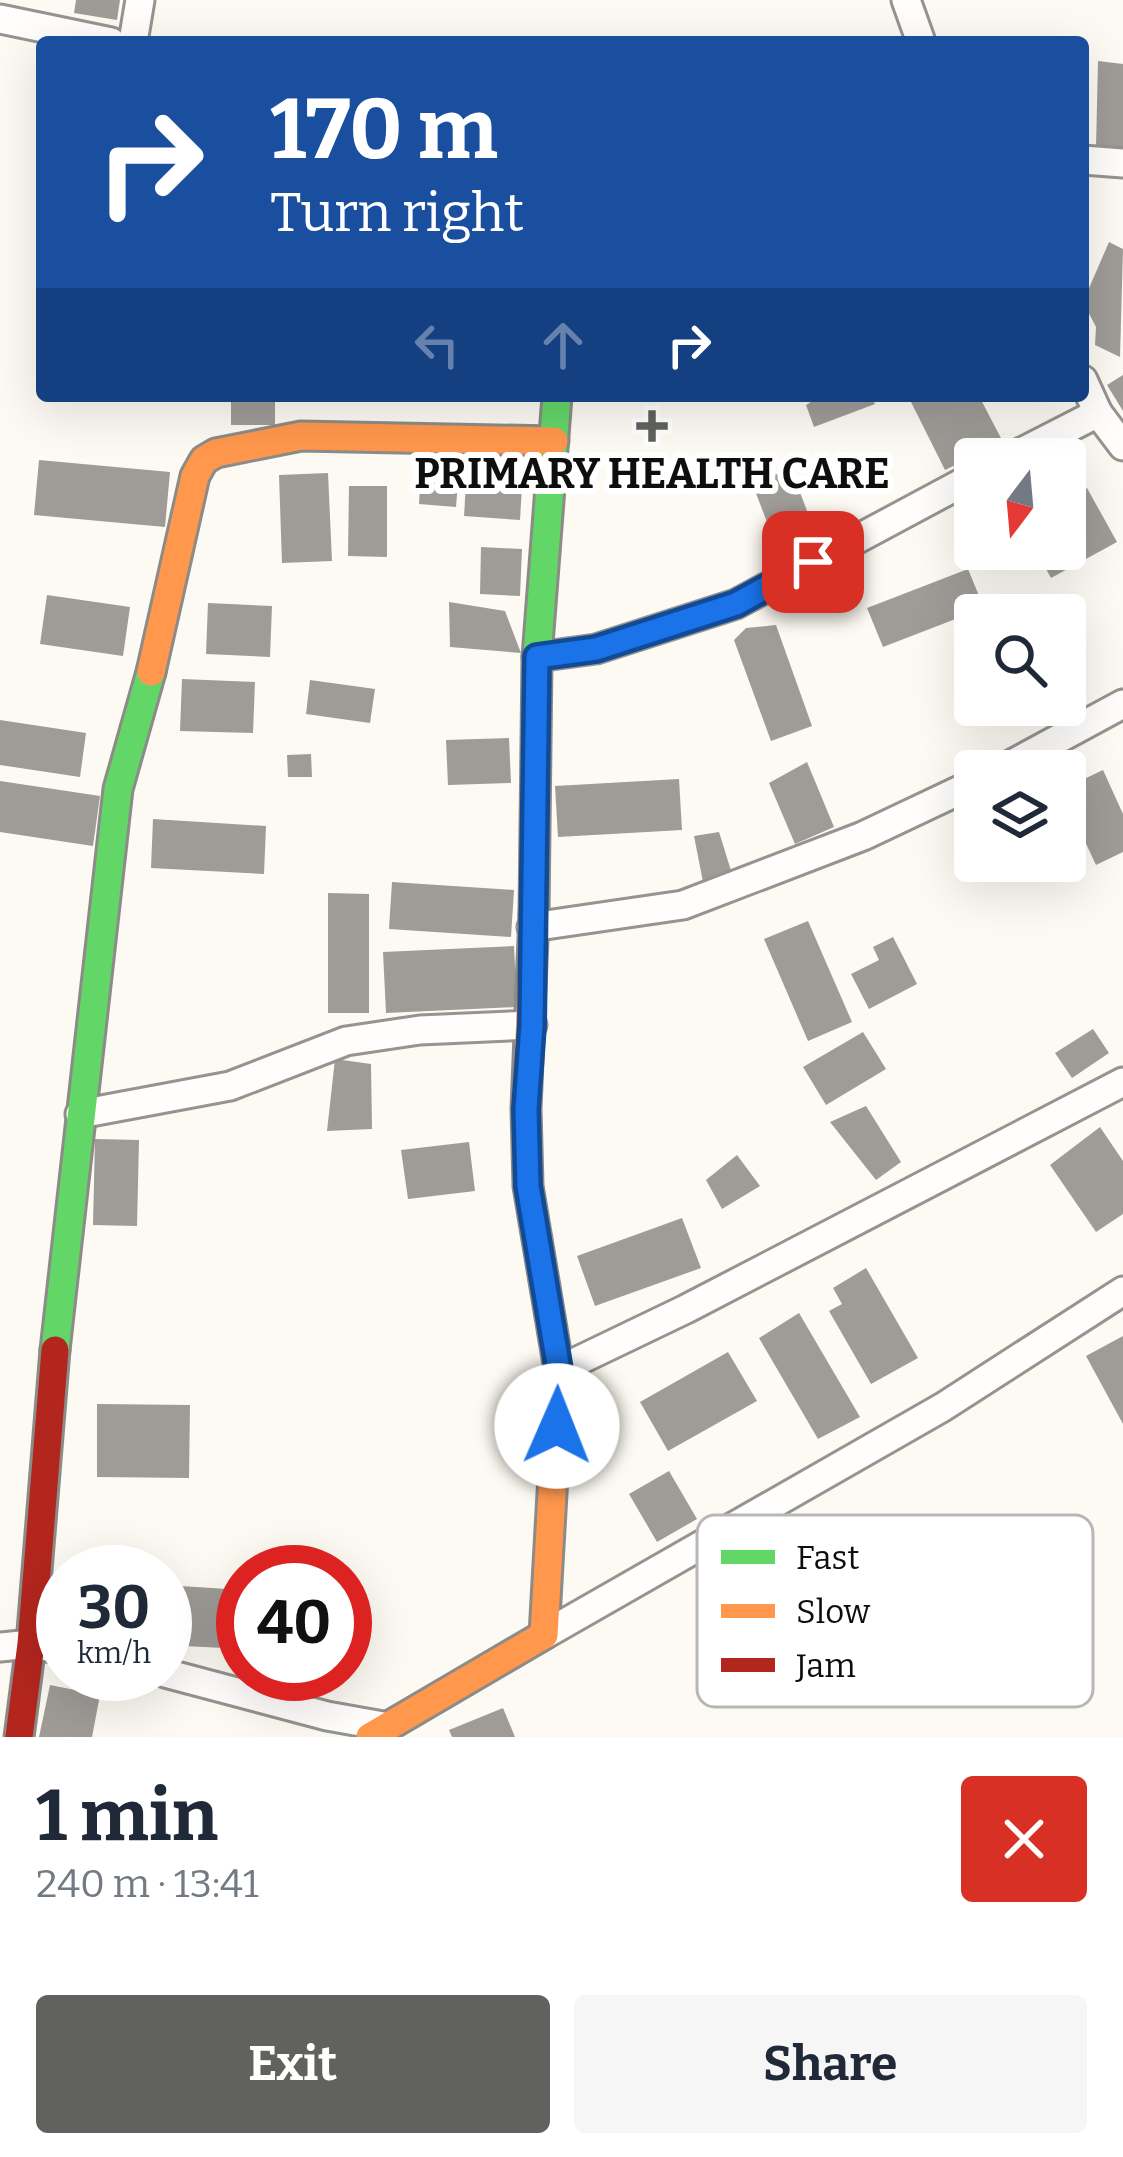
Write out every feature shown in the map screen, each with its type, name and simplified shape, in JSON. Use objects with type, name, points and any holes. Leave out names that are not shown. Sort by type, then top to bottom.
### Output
[{"type":"street","points":[[134,36],[140,0]]},
{"type":"street","points":[[906,0],[919,36]]},
{"type":"street","points":[[0,19],[82,36]]},
{"type":"street","points":[[1089,160],[1123,163]]},
{"type":"street","points":[[1089,393],[1123,446]]},
{"type":"street","points":[[544,1635],[559,1370],[528,1186],[526,1109],[532,1025],[537,657],[557,402]]},
{"type":"street","points":[[1049,438],[1098,413]]},
{"type":"street","points":[[19,1737],[31,1644],[46,1433],[118,789],[159,644],[188,494],[204,460],[216,453],[301,436],[554,441]]},
{"type":"street","points":[[537,657],[596,649],[736,604],[954,487]]},
{"type":"street","points":[[1038,750],[1123,704]]},
{"type":"street","points":[[532,927],[683,905],[863,836],[954,792]]},
{"type":"street","points":[[80,1114],[230,1086],[346,1041],[441,1028],[532,1025]]},
{"type":"street","points":[[559,1370],[728,1288],[1123,1082]]},
{"type":"street","points":[[754,1515],[943,1407],[1123,1291]]},
{"type":"street","points":[[192,1680],[376,1731],[697,1548]]},
{"type":"street","points":[[0,1647],[36,1645]]},
{"type":"building","points":[[76,0],[120,0],[117,20],[74,13]]},
{"type":"building","points":[[1098,61],[1123,64],[1123,148],[1096,147]]},
{"type":"building","points":[[1109,242],[1123,249],[1120,357],[1095,345],[1089,288]]},
{"type":"building","points":[[1123,375],[1123,411],[1107,385]]},
{"type":"building","points":[[231,402],[275,402],[275,425],[231,425]]},
{"type":"building","points":[[811,402],[875,404],[814,427],[806,405]]},
{"type":"building","points":[[911,402],[982,402],[1001,438],[954,438],[954,466],[945,470]]},
{"type":"building","points":[[39,460],[170,472],[165,527],[34,515]]},
{"type":"building","points":[[421,466],[459,469],[456,507],[419,504]]},
{"type":"building","points":[[467,466],[523,469],[520,520],[464,516]]},
{"type":"building","points":[[791,469],[816,534],[777,548],[752,483]]},
{"type":"building","points":[[328,473],[332,561],[282,563],[279,475]]},
{"type":"building","points":[[349,486],[387,486],[387,557],[348,556]]},
{"type":"building","points":[[1086,489],[1117,542],[1086,559]]},
{"type":"building","points":[[481,547],[522,549],[520,596],[480,594]]},
{"type":"building","points":[[965,570],[978,594],[954,594],[954,620],[883,647],[867,608]]},
{"type":"building","points":[[47,595],[130,607],[123,656],[40,644]]},
{"type":"building","points":[[449,602],[505,611],[521,653],[450,647]]},
{"type":"building","points":[[208,603],[272,606],[270,657],[206,654]]},
{"type":"building","points":[[776,625],[812,726],[771,741],[734,640],[746,628]]},
{"type":"building","points":[[182,679],[255,682],[253,733],[180,731]]},
{"type":"building","points":[[310,680],[375,689],[370,723],[306,714]]},
{"type":"building","points":[[0,720],[86,733],[80,777],[0,765]]},
{"type":"building","points":[[509,738],[511,783],[448,785],[446,740]]},
{"type":"building","points":[[311,754],[312,777],[288,777],[287,755]]},
{"type":"building","points":[[807,762],[834,827],[795,844],[769,783]]},
{"type":"building","points":[[1103,770],[1123,814],[1123,852],[1096,865],[1086,844],[1086,778]]},
{"type":"building","points":[[679,779],[682,830],[558,837],[555,786]]},
{"type":"building","points":[[0,781],[100,796],[93,846],[0,832]]},
{"type":"building","points":[[153,819],[266,826],[264,874],[151,868]]},
{"type":"building","points":[[719,832],[733,877],[703,882],[694,836]]},
{"type":"building","points":[[392,882],[514,890],[511,937],[389,929]]},
{"type":"building","points":[[328,893],[369,894],[369,1013],[328,1013]]},
{"type":"building","points":[[808,921],[852,1022],[808,1041],[764,939]]},
{"type":"building","points":[[893,937],[917,984],[869,1009],[851,974],[879,960],[873,947]]},
{"type":"building","points":[[514,946],[517,1007],[386,1013],[383,952]]},
{"type":"building","points":[[1093,1029],[1109,1053],[1072,1078],[1055,1053]]},
{"type":"building","points":[[863,1032],[886,1069],[826,1105],[803,1067]]},
{"type":"building","points":[[335,1059],[371,1064],[372,1129],[327,1131]]},
{"type":"building","points":[[866,1106],[901,1162],[876,1180],[830,1122]]},
{"type":"building","points":[[1100,1127],[1123,1161],[1123,1214],[1096,1232],[1050,1165]]},
{"type":"building","points":[[95,1139],[139,1140],[137,1226],[93,1225]]},
{"type":"building","points":[[469,1142],[475,1191],[408,1199],[401,1150]]},
{"type":"building","points":[[737,1155],[760,1186],[722,1209],[706,1180]]},
{"type":"building","points":[[682,1218],[701,1268],[595,1306],[577,1256]]},
{"type":"building","points":[[866,1268],[918,1358],[871,1384],[829,1311],[842,1304],[833,1288]]},
{"type":"building","points":[[799,1313],[860,1417],[818,1439],[759,1338]]},
{"type":"building","points":[[1123,1336],[1123,1424],[1086,1356]]},
{"type":"building","points":[[728,1352],[757,1401],[668,1451],[640,1402]]},
{"type":"building","points":[[97,1404],[190,1405],[189,1478],[97,1477]]},
{"type":"building","points":[[669,1471],[697,1519],[657,1542],[629,1494]]},
{"type":"building","points":[[192,1587],[216,1588],[216,1648],[192,1646]]},
{"type":"building","points":[[47,1701],[99,1701],[92,1737],[39,1737]]},
{"type":"building","points":[[503,1708],[515,1737],[452,1737],[449,1730]]},
{"type":"traffic: fast","points":[[534,914],[537,657],[557,402]]},
{"type":"traffic: fast","points":[[55,1350],[118,789],[151,672]]},
{"type":"traffic: slow","points":[[151,672],[195,476],[204,460],[216,453],[301,436],[554,441]]},
{"type":"traffic: slow","points":[[370,1737],[544,1635],[559,1370],[528,1186],[526,1109],[534,914]]},
{"type":"traffic: jam","points":[[19,1737],[55,1350]]},
{"type":"place","name":"PRIMARY HEALTH CARE","points":[[652,426]]},
{"type":"route","points":[[557,1426],[559,1370],[528,1186],[537,657],[596,649],[736,604],[813,562]]}]
